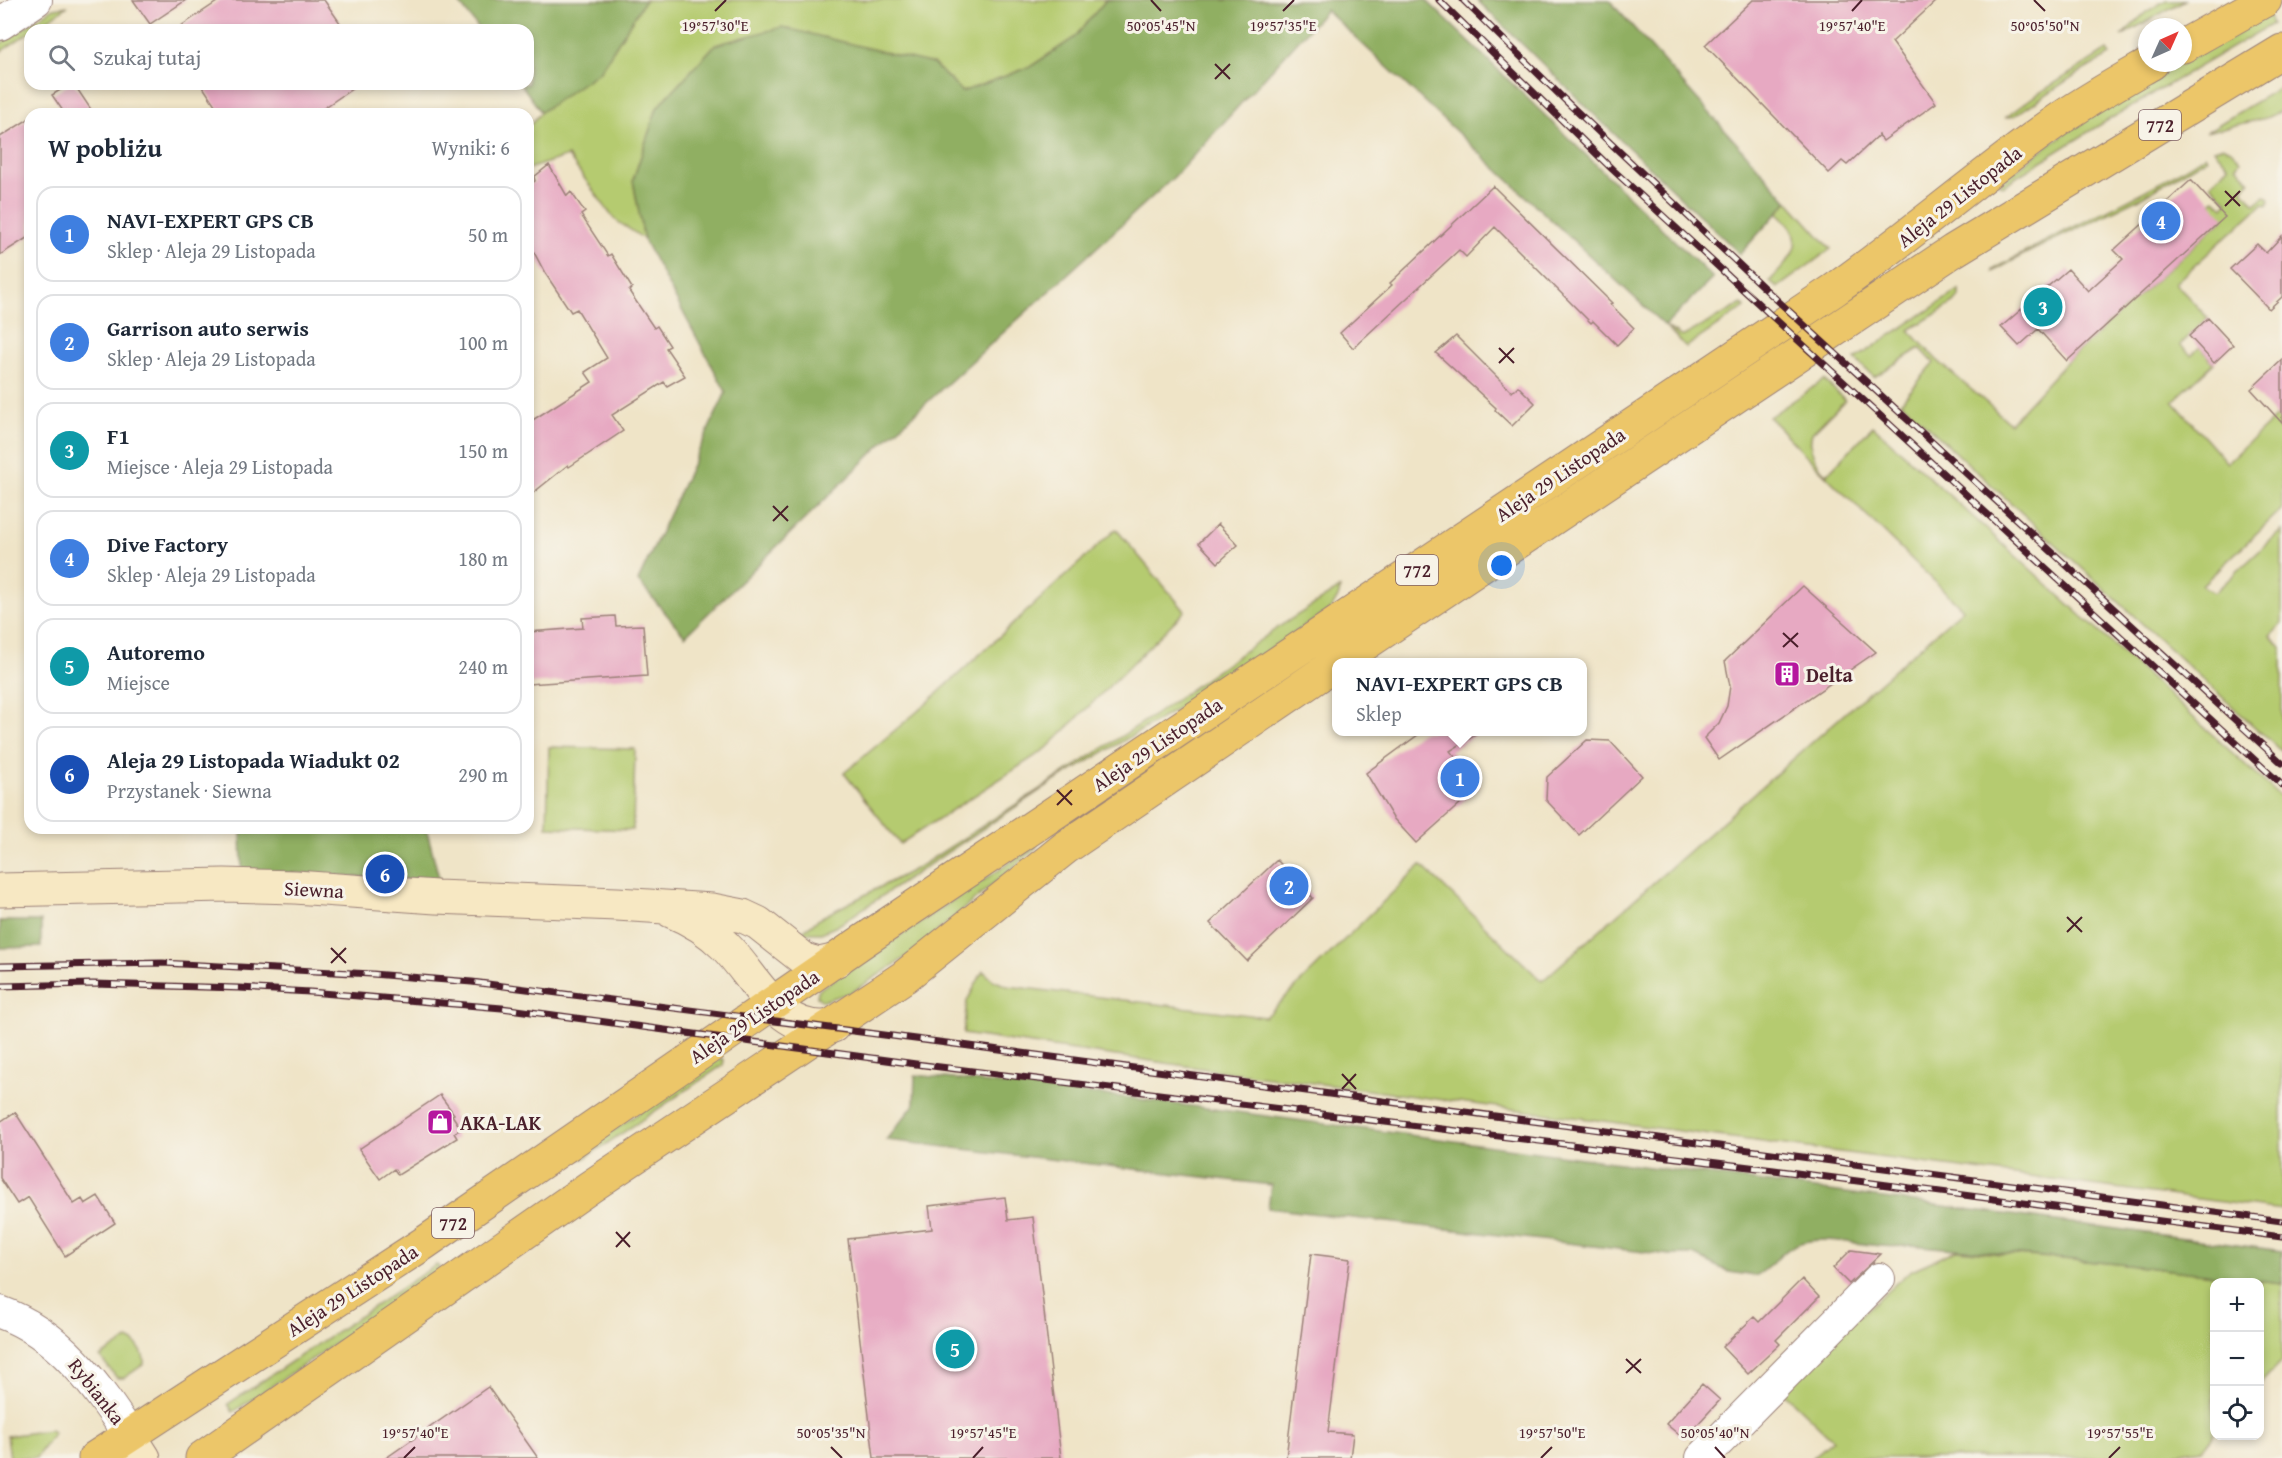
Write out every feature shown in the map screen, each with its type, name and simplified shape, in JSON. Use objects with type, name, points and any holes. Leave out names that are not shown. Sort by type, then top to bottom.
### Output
[{"type":"main road","points":[[2192,40],[2265,0]]},
{"type":"main road","name":"Aleja 29 Listopada","points":[[1344,658],[1953,250],[2282,51]]},
{"type":"main road","name":"Aleja 29 Listopada","points":[[95,1458],[137,1447],[423,1244],[773,1004],[800,967],[837,960],[1834,290],[1894,247],[2054,123],[2138,71]]},
{"type":"main road","name":"Aleja 29 Listopada","points":[[202,1458],[590,1187],[775,1064],[818,1026],[904,977],[1065,848],[1332,666]]},
{"type":"street","points":[[0,24],[36,0]]},
{"type":"street","name":"Siewna","points":[[0,890],[272,886],[436,897],[712,910],[743,916],[765,928],[800,967]]},
{"type":"street","name":"Siewna","points":[[664,908],[698,925],[718,939],[786,1017],[818,1026]]},
{"type":"street","points":[[800,967],[818,1026]]},
{"type":"street","points":[[1702,1458],[1879,1279]]},
{"type":"street","name":"Rybianka","points":[[0,1312],[38,1330],[75,1360],[95,1384],[137,1447]]},
{"type":"green space","points":[[457,0],[645,0],[600,71],[541,112],[525,90],[534,90],[534,24],[475,24]]},
{"type":"green space","points":[[645,0],[1106,0],[1074,38],[1030,67],[962,92],[933,63],[715,45],[657,108],[633,180],[644,239],[614,219],[568,156],[534,167],[534,121],[541,112],[600,71]]},
{"type":"green space","points":[[1106,0],[1426,0],[1713,278],[1665,326],[1326,10],[1174,177],[889,437],[685,636],[638,581],[726,392],[644,240],[633,180],[657,108],[715,45],[782,27],[933,64],[962,92],[1030,67],[1074,38]]},
{"type":"green space","points":[[1477,0],[1609,0],[1788,201],[1740,254]]},
{"type":"green space","points":[[2166,0],[2185,0],[2153,18],[2140,18]]},
{"type":"green space","points":[[68,6],[41,24],[30,24],[54,8]]},
{"type":"green space","points":[[2268,15],[2272,24],[2192,71],[2192,58]]},
{"type":"green space","points":[[2138,20],[2138,26],[2121,36]]},
{"type":"green space","points":[[24,28],[24,36],[0,52],[0,44]]},
{"type":"green space","points":[[2107,50],[2110,55],[2014,116],[2005,118],[2033,97]]},
{"type":"green space","points":[[2166,72],[2190,72],[2004,185],[1999,184],[2052,142],[2125,95]]},
{"type":"green space","points":[[2282,86],[2281,111],[2266,118],[2206,132]]},
{"type":"green space","points":[[2223,146],[2231,150],[2241,161],[2237,166],[2250,181],[2242,190],[2255,204],[2265,196],[2269,197],[2270,201],[2267,205],[2264,203],[2175,283],[2208,318],[2180,345],[2191,355],[2219,330],[2222,334],[2203,351],[2214,363],[2173,401],[2227,463],[2282,411],[2282,509],[2202,585],[2214,593],[2282,530],[2282,625],[2270,636],[2282,648],[2282,752],[1901,402],[1934,363],[1920,348],[1874,377],[1855,359],[1959,290],[1959,297],[1954,303],[1909,330],[1937,360],[2010,423],[2067,361],[2224,218],[2211,203],[2215,199],[2224,207],[2228,202],[2211,184],[2229,166],[2214,149]]},
{"type":"green space","points":[[2205,155],[2207,158],[2140,198],[1993,272],[2019,255],[2153,186]]},
{"type":"green space","points":[[1788,201],[1831,249],[1777,288],[1770,281],[1795,248],[1796,240],[1793,232],[1778,213]]},
{"type":"green space","points":[[1742,304],[1745,307],[1686,347],[1665,326],[1682,337]]},
{"type":"green space","points":[[1824,380],[1845,400],[1812,433],[1812,451],[1826,475],[1873,426],[2282,798],[2282,1210],[1207,1069],[963,1034],[967,1001],[983,971],[993,980],[1007,986],[1265,1017],[1421,865],[1542,981],[1963,609],[1826,476],[1769,417]]},
{"type":"green space","points":[[1116,529],[1185,611],[1046,749],[900,844],[844,773],[925,705]]},
{"type":"green space","points":[[1340,588],[1339,595],[1331,609],[1196,698],[1053,782],[837,926],[821,933],[800,933],[822,917],[919,867],[1153,716],[1280,626]]},
{"type":"green space","points":[[549,747],[635,749],[633,830],[547,827]]},
{"type":"green space","points":[[241,834],[428,834],[440,882],[242,870]]},
{"type":"green space","points":[[1035,846],[1036,848],[908,956],[852,992],[823,1001],[817,997],[818,991],[824,986]]},
{"type":"green space","points":[[0,921],[41,921],[41,947],[0,948]]},
{"type":"green space","points":[[721,1058],[724,1060],[723,1065],[584,1159],[580,1159],[615,1129]]},
{"type":"green space","points":[[915,1075],[1123,1097],[2282,1251],[2282,1283],[2264,1281],[2264,1278],[2239,1278],[2119,1264],[1911,1245],[1898,1247],[1826,1240],[1800,1243],[1794,1246],[1755,1276],[1729,1272],[1694,1255],[1670,1255],[1268,1208],[1271,1185],[886,1140],[914,1105]]},
{"type":"green space","points":[[1956,1250],[2119,1264],[2239,1278],[2210,1278],[2210,1440],[2202,1449],[2146,1458],[1812,1458],[1833,1440],[1781,1390],[1910,1271]]},
{"type":"green space","points":[[436,1265],[439,1269],[387,1309],[233,1412],[228,1404]]},
{"type":"green space","points":[[2264,1281],[2282,1283],[2282,1361],[2264,1380]]},
{"type":"green space","points":[[128,1339],[140,1349],[144,1364],[124,1378],[117,1378],[100,1357]]},
{"type":"green space","points":[[50,1430],[54,1433],[36,1458],[10,1458],[7,1436]]},
{"type":"building","points":[[133,0],[186,0],[150,24]]},
{"type":"building","points":[[220,0],[324,0],[341,24],[184,24]]},
{"type":"building","points":[[1753,0],[1937,0],[1892,42],[1936,103],[1883,141],[1879,135],[1847,165],[1842,161],[1829,173],[1705,45]]},
{"type":"building","points":[[60,90],[78,90],[90,108],[61,108],[52,95]]},
{"type":"building","points":[[205,90],[350,90],[324,108],[217,108]]},
{"type":"building","points":[[24,122],[24,240],[0,255],[0,137]]},
{"type":"building","points":[[549,165],[567,196],[571,192],[585,212],[581,215],[608,256],[611,254],[632,288],[629,291],[654,328],[657,326],[670,346],[666,348],[685,376],[667,386],[664,382],[612,415],[623,431],[569,467],[568,465],[534,492],[534,419],[592,382],[585,372],[607,358],[577,309],[571,312],[534,252],[534,177]]},
{"type":"building","points":[[2191,180],[2225,217],[2067,361],[2038,329],[2019,346],[2001,327],[2068,269],[2088,291],[2123,259],[2114,250]]},
{"type":"building","points":[[1493,186],[1612,303],[1610,304],[1634,328],[1617,345],[1593,321],[1591,323],[1495,227],[1466,257],[1459,250],[1353,348],[1340,333]]},
{"type":"building","points":[[2282,236],[2282,297],[2269,309],[2230,269],[2257,244],[2266,253]]},
{"type":"building","points":[[2208,318],[2233,345],[2214,363],[2189,336]]},
{"type":"building","points":[[1456,336],[1512,392],[1518,386],[1535,403],[1512,426],[1495,410],[1496,408],[1436,353]]},
{"type":"building","points":[[2282,360],[2282,423],[2251,389]]},
{"type":"building","points":[[1218,524],[1238,545],[1218,563],[1199,543]]},
{"type":"building","name":"Delta","points":[[1803,586],[1876,652],[1719,760],[1704,738],[1719,723],[1727,706],[1730,686],[1725,661]]},
{"type":"building","points":[[615,616],[616,626],[643,625],[647,676],[534,684],[534,632],[583,628],[582,618]]},
{"type":"building","points":[[1417,736],[1474,736],[1450,751],[1480,786],[1416,843],[1393,818],[1366,773]]},
{"type":"building","points":[[1587,740],[1610,741],[1642,776],[1579,835],[1546,800],[1547,777]]},
{"type":"building","points":[[1277,860],[1313,898],[1247,961],[1210,923]]},
{"type":"building","points":[[440,1095],[454,1114],[452,1115],[461,1129],[454,1133],[457,1138],[398,1175],[394,1169],[380,1179],[359,1149]]},
{"type":"building","points":[[15,1112],[74,1204],[82,1199],[85,1204],[98,1196],[115,1223],[65,1256],[28,1197],[17,1204],[0,1178],[0,1122]]},
{"type":"building","points":[[1005,1197],[1008,1220],[1033,1217],[1061,1458],[874,1458],[848,1239],[932,1229],[929,1206]]},
{"type":"building","points":[[1851,1250],[1881,1254],[1849,1284],[1833,1268]]},
{"type":"building","points":[[1311,1254],[1350,1259],[1328,1432],[1353,1434],[1350,1458],[1286,1458]]},
{"type":"building","points":[[1802,1279],[1819,1297],[1776,1340],[1780,1344],[1748,1374],[1722,1347],[1754,1317],[1759,1322]]},
{"type":"building","points":[[1702,1384],[1720,1400],[1684,1439],[1666,1424]]},
{"type":"building","points":[[488,1387],[538,1458],[386,1458]]},
{"type":"railway","points":[[1439,0],[1612,169],[2282,785]]},
{"type":"railway","points":[[1463,0],[1569,104],[1764,288],[2282,763]]},
{"type":"railway","points":[[0,966],[162,963],[372,974],[472,982],[2282,1221]]},
{"type":"railway","points":[[0,986],[93,984],[239,988],[502,1008],[916,1064],[1774,1170],[2282,1237]]},
{"type":"place","name":"Dive Factory","points":[[2161,221]]},
{"type":"place","name":"F1","points":[[2043,307]]},
{"type":"place","name":"Delta","points":[[1787,674]]},
{"type":"place","name":"NAVI-EXPERT GPS CB","points":[[1460,778]]},
{"type":"place","name":"Aleja 29 Listopada Wiadukt 02","points":[[385,874]]},
{"type":"place","name":"Garrison auto serwis","points":[[1289,886]]},
{"type":"place","name":"AKA-LAK","points":[[440,1122]]},
{"type":"place","name":"Autoremo","points":[[955,1349]]}]
